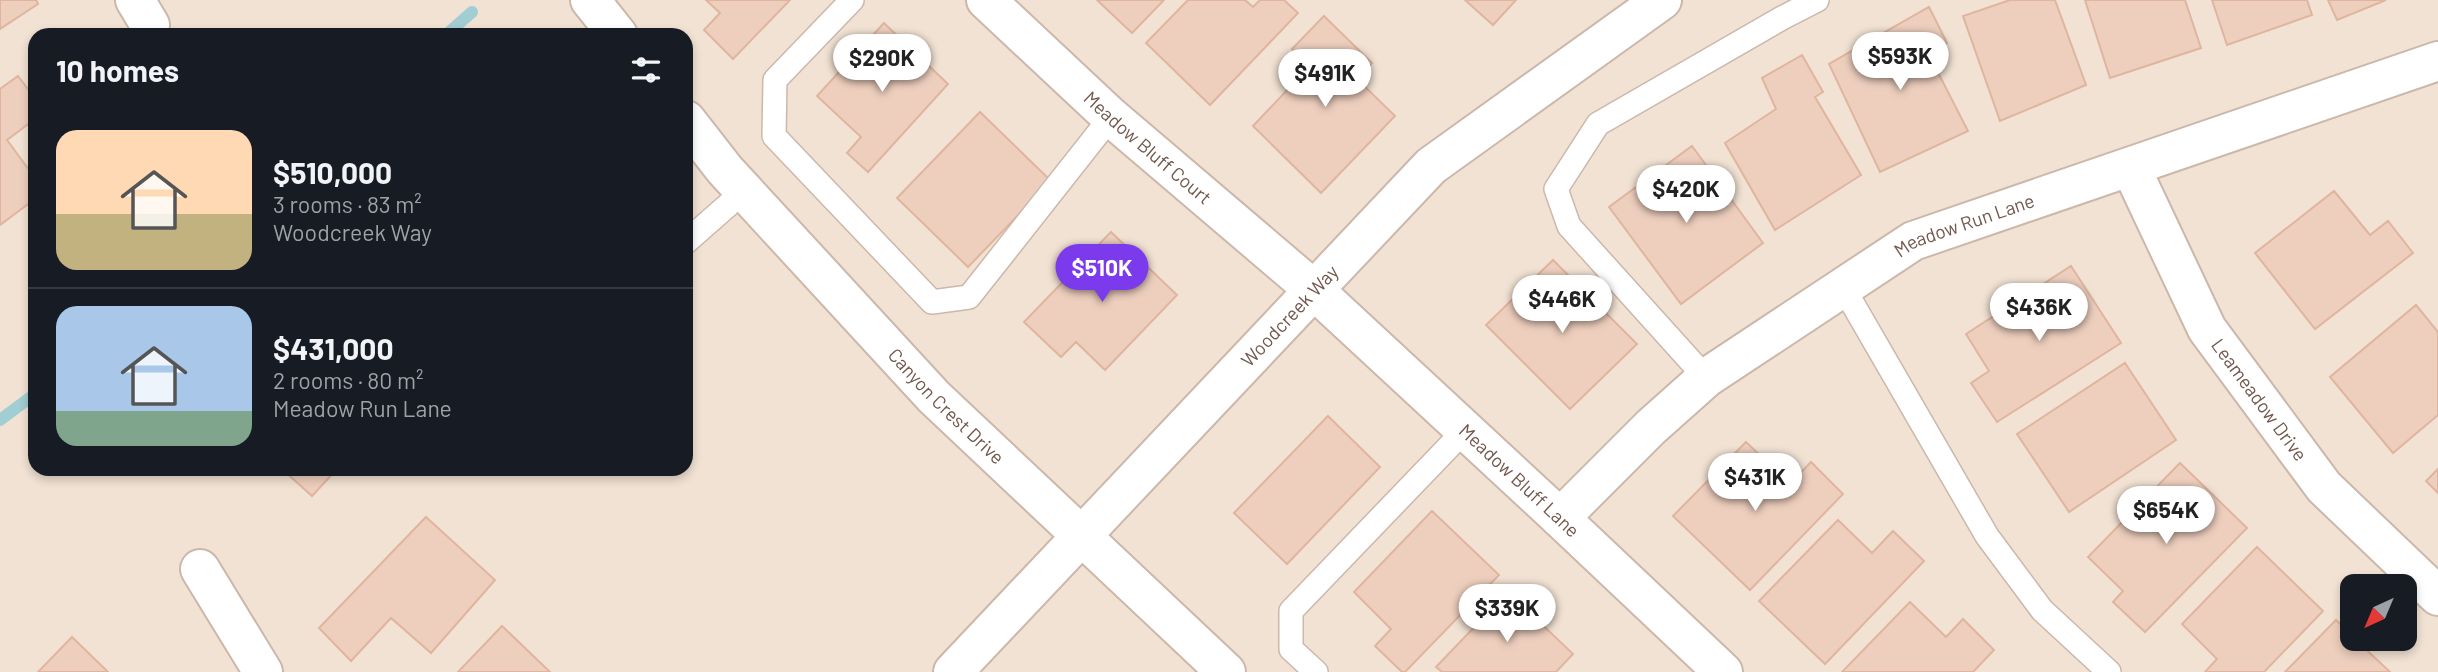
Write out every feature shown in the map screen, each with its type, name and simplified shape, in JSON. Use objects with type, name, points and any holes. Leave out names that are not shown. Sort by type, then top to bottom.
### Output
[{"type":"street","points":[[590,0],[612,28]]},
{"type":"street","name":"Meadow Bluff Court","points":[[986,0],[1111,117],[1314,290]]},
{"type":"street","name":"Woodcreek Way","points":[[953,672],[1431,166],[1662,0]]},
{"type":"street","name":"Meadow Run Lane","points":[[1560,518],[1651,427],[1706,378],[1913,242],[2437,64]]},
{"type":"street","name":"Canyon Crest Drive","points":[[693,129],[744,191],[934,397],[1226,672]]},
{"type":"street","name":"Leameadow Drive","points":[[2131,168],[2207,329],[2324,487],[2438,596]]},
{"type":"street","name":"Meadow Bluff Lane","points":[[1314,290],[1723,672]]},
{"type":"street","points":[[200,569],[262,672]]},
{"type":"lane","points":[[852,0],[775,80],[774,136],[932,302],[970,297],[1111,117]]},
{"type":"lane","points":[[1706,378],[1569,226],[1556,189],[1598,124],[1817,0]]},
{"type":"lane","points":[[693,236],[744,191]]},
{"type":"lane","points":[[1843,287],[1987,536],[2042,610],[2109,672]]},
{"type":"lane","points":[[1316,672],[1291,649],[1291,611],[1465,430]]},
{"type":"shaded area","points":[[0,0],[2438,0],[2438,672],[0,672]]},
{"type":"building","points":[[0,0],[36,0],[38,4],[0,29]]},
{"type":"building","points":[[706,0],[790,0],[733,59],[704,30],[720,13]]},
{"type":"building","points":[[1097,0],[1164,0],[1132,33]]},
{"type":"building","points":[[1188,0],[1245,0],[1253,7],[1260,0],[1284,0],[1298,13],[1210,105],[1146,43]]},
{"type":"building","points":[[1465,0],[1516,0],[1493,25]]},
{"type":"building","points":[[2010,0],[2055,0],[2086,85],[2000,121],[1963,16]]},
{"type":"building","points":[[2085,0],[2185,0],[2201,48],[2110,78]]},
{"type":"building","points":[[2212,0],[2307,0],[2312,15],[2227,45]]},
{"type":"building","points":[[2328,0],[2386,0],[2337,20]]},
{"type":"building","points":[[1929,7],[1947,43],[1929,55],[1968,131],[1880,172],[1829,64]]},
{"type":"building","points":[[1324,16],[1372,63],[1357,79],[1395,116],[1321,193],[1253,126],[1310,66],[1292,49]]},
{"type":"building","points":[[884,23],[948,84],[868,172],[847,153],[861,137],[817,96]]},
{"type":"building","points":[[1802,55],[1823,92],[1815,97],[1861,175],[1775,230],[1725,143],[1776,109],[1762,78]]},
{"type":"building","points":[[18,76],[28,89],[28,124],[7,140],[28,168],[28,204],[0,225],[0,89]]},
{"type":"building","points":[[980,112],[1051,181],[968,267],[897,198]]},
{"type":"building","points":[[1692,146],[1763,243],[1681,304],[1609,207]]},
{"type":"building","points":[[2334,191],[2370,235],[2388,221],[2413,253],[2315,329],[2255,253]]},
{"type":"building","points":[[1111,232],[1177,295],[1105,370],[1076,342],[1061,357],[1024,322]]},
{"type":"building","points":[[1553,260],[1637,344],[1570,409],[1486,325]]},
{"type":"building","points":[[2071,266],[2121,343],[1997,422],[1971,383],[1989,371],[1966,334]]},
{"type":"building","points":[[2416,305],[2438,332],[2438,415],[2393,453],[2330,377]]},
{"type":"building","points":[[2125,363],[2176,440],[2069,512],[2017,434]]},
{"type":"building","points":[[1328,416],[1380,467],[1287,564],[1234,513]]},
{"type":"building","points":[[1746,442],[1790,484],[1811,462],[1843,494],[1750,590],[1673,516]]},
{"type":"building","points":[[2180,463],[2247,528],[2145,632],[2113,602],[2123,591],[2088,557]]},
{"type":"building","points":[[2438,469],[2438,493],[2426,481]]},
{"type":"building","points":[[290,476],[331,476],[312,496]]},
{"type":"building","points":[[1432,511],[1499,575],[1405,672],[1402,672],[1375,646],[1391,629],[1354,592]]},
{"type":"building","points":[[426,517],[495,580],[431,653],[391,618],[351,661],[319,628]]},
{"type":"building","points":[[1838,520],[1872,553],[1893,531],[1924,561],[1825,664],[1759,601]]},
{"type":"building","points":[[2257,547],[2323,611],[2264,672],[2205,672],[2217,659],[2182,624]]},
{"type":"building","points":[[1508,592],[1573,654],[1556,672],[1442,672],[1436,667]]},
{"type":"building","points":[[1910,602],[1946,637],[1963,619],[1994,650],[1973,672],[1842,672]]},
{"type":"building","points":[[2336,620],[2340,624],[2340,651],[2368,651],[2390,672],[2285,672]]},
{"type":"building","points":[[502,626],[550,672],[458,672]]},
{"type":"building","points":[[72,637],[108,672],[38,672]]},
{"type":"waterway","points":[[454,28],[472,12]]},
{"type":"waterway","points":[[0,420],[28,399]]}]
